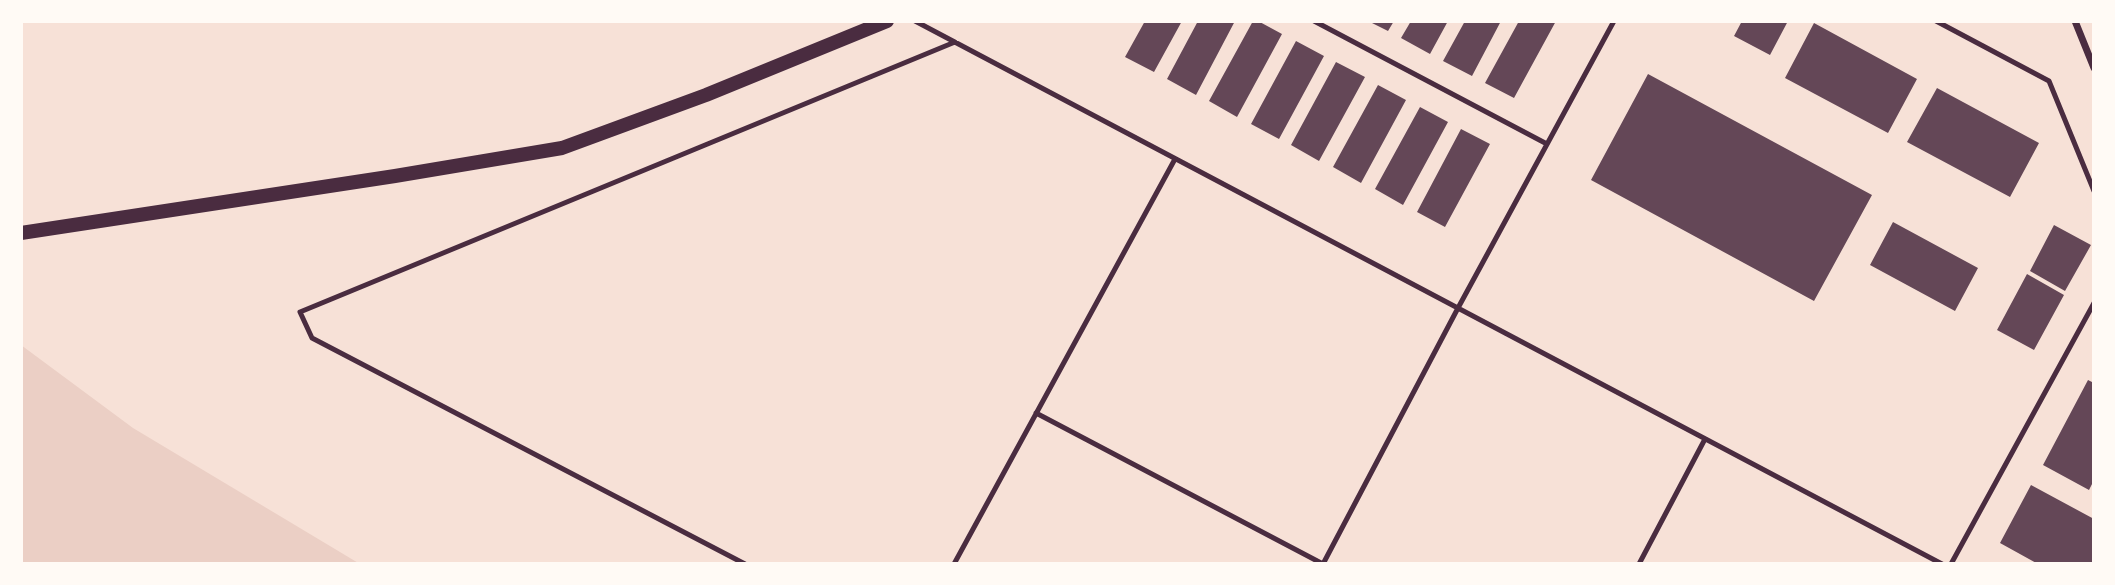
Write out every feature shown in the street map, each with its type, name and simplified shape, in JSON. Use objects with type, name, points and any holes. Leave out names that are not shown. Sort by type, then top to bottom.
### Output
[{"type":"main road","points":[[21,233],[562,148],[706,95],[887,21]]},
{"type":"street","points":[[2075,21],[2094,68]]},
{"type":"lane","points":[[915,21],[1942,564]]},
{"type":"lane","points":[[1314,21],[1547,144]]},
{"type":"lane","points":[[1036,413],[1323,564],[1614,21]]},
{"type":"lane","points":[[1936,21],[2049,81],[2094,191]]},
{"type":"lane","points":[[745,564],[312,338],[300,312],[955,42]]},
{"type":"lane","points":[[954,564],[1175,159]]},
{"type":"lane","points":[[1951,564],[2094,303]]},
{"type":"lane","points":[[1639,564],[1705,439]]},
{"type":"shaded area","points":[[21,345],[133,428],[360,564],[21,564]]},
{"type":"building","points":[[1145,21],[1182,21],[1154,72],[1125,57]]},
{"type":"building","points":[[1198,21],[1235,21],[1196,95],[1167,79]]},
{"type":"building","points":[[1253,21],[1282,34],[1237,117],[1209,101]]},
{"type":"building","points":[[1368,21],[1394,21],[1388,31]]},
{"type":"building","points":[[1411,21],[1448,21],[1430,54],[1401,38]]},
{"type":"building","points":[[1465,21],[1501,21],[1472,76],[1443,61]]},
{"type":"building","points":[[1519,21],[1556,21],[1514,98],[1485,83]]},
{"type":"building","points":[[1742,21],[1788,21],[1770,55],[1734,36]]},
{"type":"building","points":[[1814,23],[1917,79],[1888,133],[1785,78]]},
{"type":"building","points":[[1296,41],[1324,56],[1279,139],[1251,124]]},
{"type":"building","points":[[1336,62],[1365,77],[1319,161],[1291,145]]},
{"type":"building","points":[[1648,74],[1872,195],[1814,301],[1591,180]]},
{"type":"building","points":[[1378,85],[1406,100],[1361,183],[1333,167]]},
{"type":"building","points":[[1937,88],[2039,143],[2010,197],[1907,142]]},
{"type":"building","points":[[1420,107],[1448,122],[1403,205],[1375,189]]},
{"type":"building","points":[[1461,129],[1490,144],[1445,227],[1417,212]]},
{"type":"building","points":[[1893,222],[1978,268],[1955,311],[1870,265]]},
{"type":"building","points":[[2054,225],[2091,245],[2065,291],[2030,271]]},
{"type":"building","points":[[2027,274],[2064,295],[2034,350],[1997,330]]},
{"type":"building","points":[[2088,380],[2094,383],[2094,480],[2089,490],[2043,465]]},
{"type":"building","points":[[2031,485],[2094,519],[2094,564],[2038,564],[2000,543]]}]
